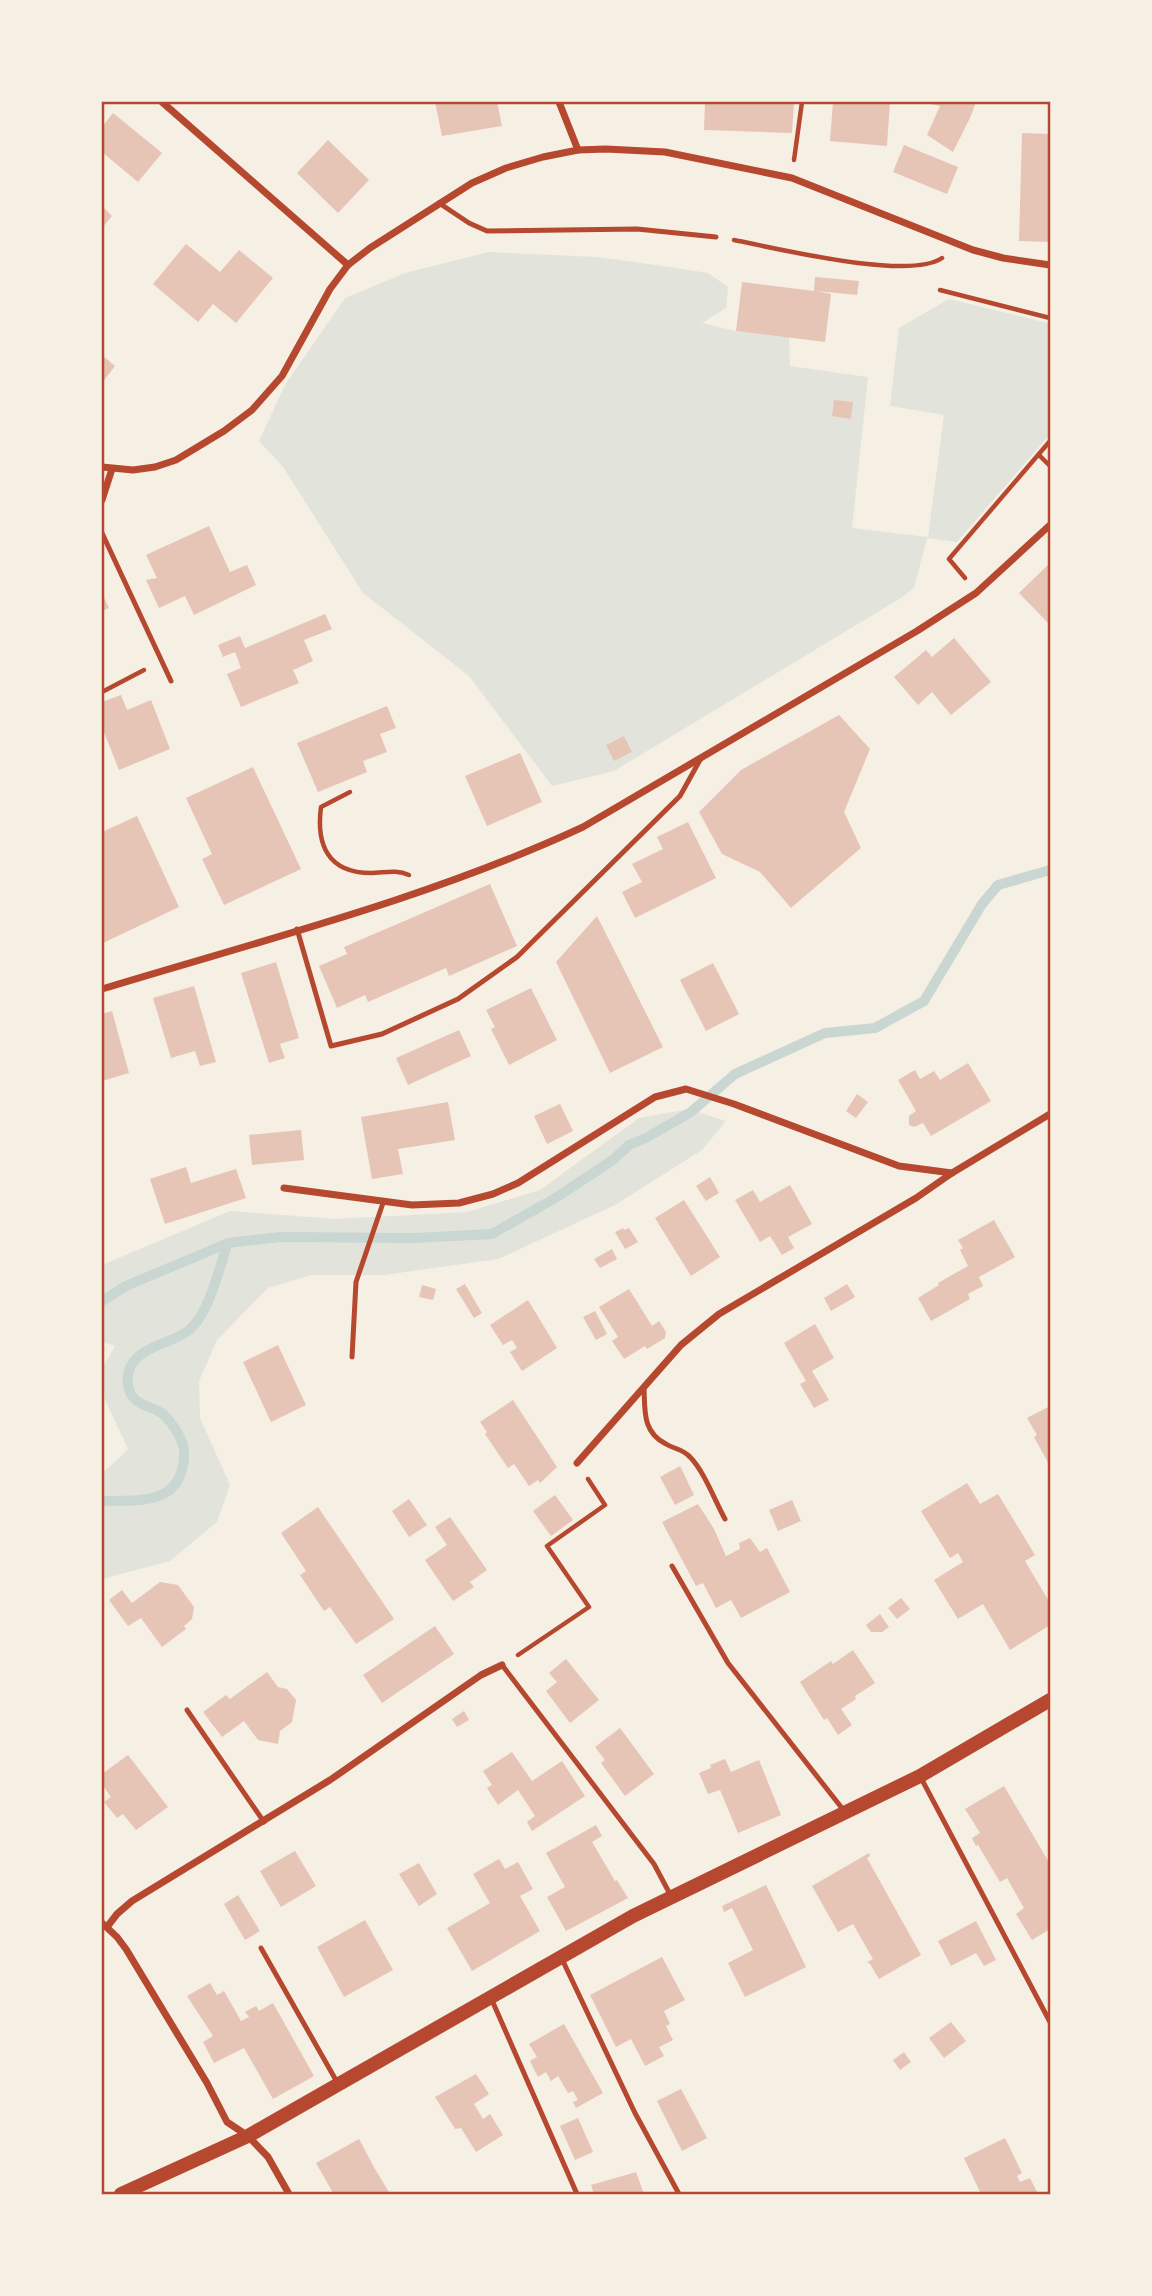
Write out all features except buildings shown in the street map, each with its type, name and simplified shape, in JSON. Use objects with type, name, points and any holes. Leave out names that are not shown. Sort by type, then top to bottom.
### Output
[{"type":"main road","points":[[121,2194],[248,2136],[671,1896],[920,1776],[1051,1700]]},
{"type":"street","points":[[162,102],[348,265]]},
{"type":"street","points":[[559,102],[578,150]]},
{"type":"street","points":[[102,467],[134,470],[155,467],[176,460],[224,431],[252,410],[282,376],[330,289],[348,265],[472,183],[506,168],[543,157],[578,150],[665,152],[792,178],[958,245],[1003,258],[1051,265]]},
{"type":"street","points":[[102,500],[112,469]]},
{"type":"street","points":[[102,989],[436,887],[531,851],[583,827],[700,760],[976,593],[1051,525]]},
{"type":"street","points":[[284,1188],[383,1203],[459,1203],[493,1194],[518,1183],[655,1097],[686,1089],[734,1104],[899,1166],[952,1173]]},
{"type":"street","points":[[577,1463],[681,1345],[719,1314],[916,1198],[952,1173],[1051,1114]]},
{"type":"street","points":[[289,2194],[268,2157],[248,2136],[227,2122],[207,2083],[126,1949],[104,1925],[132,1901],[330,1780],[481,1675],[502,1665]]},
{"type":"lane","points":[[439,203],[469,223],[487,231],[637,229],[716,237]]},
{"type":"lane","points":[[102,533],[171,681]]},
{"type":"lane","points":[[297,929],[331,1046],[382,1034],[458,999],[517,957],[680,796],[700,760]]},
{"type":"lane","points":[[352,1357],[355,1282],[383,1203]]},
{"type":"lane","points":[[644,1385],[643,1410],[649,1429],[662,1443],[678,1448],[689,1456],[725,1519]]},
{"type":"lane","points":[[672,1566],[728,1662],[846,1813]]},
{"type":"lane","points":[[502,1665],[654,1864],[671,1896]]},
{"type":"lane","points":[[187,1710],[264,1822]]},
{"type":"lane","points":[[920,1776],[1051,2022]]},
{"type":"lane","points":[[261,1948],[339,2085]]},
{"type":"lane","points":[[561,1957],[635,2113],[679,2194]]},
{"type":"lane","points":[[491,1998],[577,2194]]},
{"type":"path","points":[[792,178],[802,102]]},
{"type":"path","points":[[716,237],[854,263],[886,265],[938,261],[958,245]]},
{"type":"path","points":[[940,290],[1051,318]]},
{"type":"path","points":[[976,593],[948,559],[1051,441]]},
{"type":"path","points":[[1039,455],[1051,466]]},
{"type":"path","points":[[102,692],[161,661]]},
{"type":"path","points":[[350,792],[321,807],[318,828],[329,858],[342,868],[368,873],[401,871],[436,887]]},
{"type":"path","points":[[502,1665],[589,1607],[547,1546],[605,1505],[577,1463]]},
{"type":"shaded area","points":[[489,252],[596,257],[708,273],[728,287],[726,308],[702,323],[736,331],[789,337],[790,366],[868,377],[852,528],[928,537],[944,415],[890,406],[899,328],[949,299],[1050,325],[1050,434],[957,542],[927,538],[914,588],[901,598],[614,771],[552,786],[469,676],[363,593],[283,467],[259,441],[285,385],[345,298],[405,273]]},
{"type":"shaded area","points":[[689,1109],[726,1121],[702,1150],[615,1205],[498,1259],[384,1275],[311,1275],[268,1288],[217,1340],[199,1381],[200,1418],[230,1485],[217,1522],[170,1561],[102,1579],[102,1474],[128,1449],[105,1400],[102,1369],[115,1346],[102,1342],[102,1265],[230,1211],[335,1219],[467,1212],[540,1190],[639,1118]]},
{"type":"waterway","points":[[102,1501],[143,1500],[158,1496],[171,1489],[179,1478],[184,1456],[180,1438],[164,1415],[136,1401],[130,1392],[128,1375],[131,1366],[142,1353],[182,1335],[203,1313],[228,1243],[281,1237],[414,1238],[492,1234],[557,1197],[613,1160],[629,1145],[691,1112],[735,1074],[825,1033],[875,1028],[924,1001],[982,904],[998,885],[1050,870]]},
{"type":"waterway","points":[[102,1301],[126,1286],[228,1243]]}]
